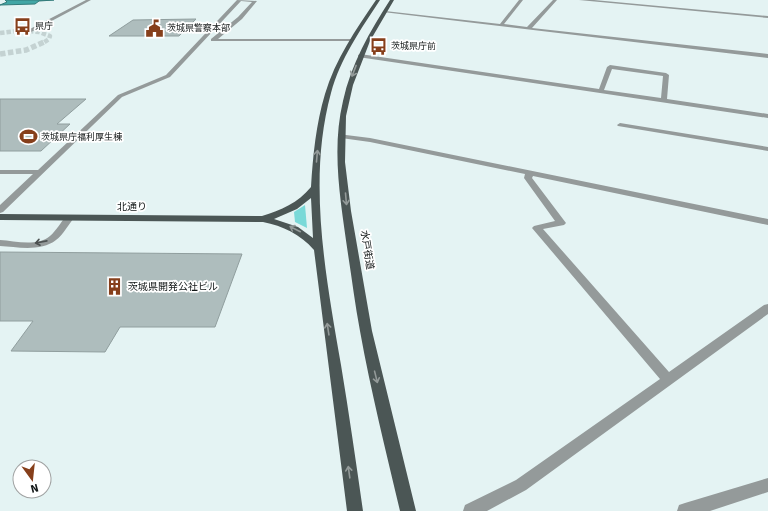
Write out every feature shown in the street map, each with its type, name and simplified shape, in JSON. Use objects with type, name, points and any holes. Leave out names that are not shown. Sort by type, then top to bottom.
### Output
[{"type":"main road","name":"水戸街道","points":[[378,0],[351,40],[356,51],[348,89],[341,136],[347,215],[361,306],[408,511]]},
{"type":"main road","name":"水戸街道","points":[[354,511],[326,311],[316,216],[317,159],[328,94],[392,0]]},
{"type":"main road","points":[[263,219],[276,216],[296,207],[309,196],[316,187]]},
{"type":"main road","name":"北通り","points":[[0,217],[263,219]]},
{"type":"main road","points":[[263,219],[284,224],[302,233],[310,238],[320,251]]},
{"type":"street","points":[[76,0],[88,0],[29,31],[17,31],[76,0]]},
{"type":"street","points":[[0,210],[120,96],[168,76],[240,0],[255,0],[240,18],[213,40],[351,40]]},
{"type":"street","points":[[501,25],[521,0]]},
{"type":"street","points":[[530,28],[554,0]]},
{"type":"street","points":[[583,0],[612,1],[768,17]]},
{"type":"street","points":[[385,12],[768,56]]},
{"type":"street","points":[[356,51],[601,91],[768,116]]},
{"type":"street","points":[[601,91],[610,67],[666,75],[664,100]]},
{"type":"street","points":[[620,125],[768,149]]},
{"type":"street","points":[[341,136],[378,141],[768,222]]},
{"type":"street","points":[[0,172],[40,172]]},
{"type":"street","points":[[530,173],[528,178],[561,223],[537,228],[668,380]]},
{"type":"street","points":[[0,243],[37,244],[45,242],[53,238],[69,218]]},
{"type":"street","points":[[471,511],[521,485],[549,466],[768,308]]},
{"type":"street","points":[[685,511],[768,485]]},
{"type":"shaded area","points":[[5,0],[54,0],[39,1],[35,4],[0,5],[7,2]]},
{"type":"shaded area","points":[[305,205],[307,228],[295,222],[294,212]]},
{"type":"building","name":"茨城県警察本部","points":[[196,19],[179,36],[109,36],[133,20]]},
{"type":"building","name":"茨城県庁福利厚生棟","points":[[0,99],[86,99],[57,124],[70,124],[41,151],[0,151]]},
{"type":"building","name":"茨城県開発公社ビル","points":[[0,252],[242,254],[215,327],[120,327],[105,352],[11,351],[33,321],[0,321]]},
{"type":"tunnel","points":[[0,33],[17,31]]},
{"type":"tunnel","points":[[29,31],[39,32],[50,36],[49,39],[43,43]]},
{"type":"tunnel","points":[[0,54],[26,50],[44,42]]},
{"type":"place","name":"県庁","points":[[22,26]]},
{"type":"place","name":"茨城県警察本部","points":[[154,28]]},
{"type":"place","name":"茨城県庁前","points":[[378,46]]},
{"type":"place","name":"茨城県庁福利厚生棟","points":[[28,137]]},
{"type":"place","name":"茨城県開発公社ビル","points":[[115,287]]}]
